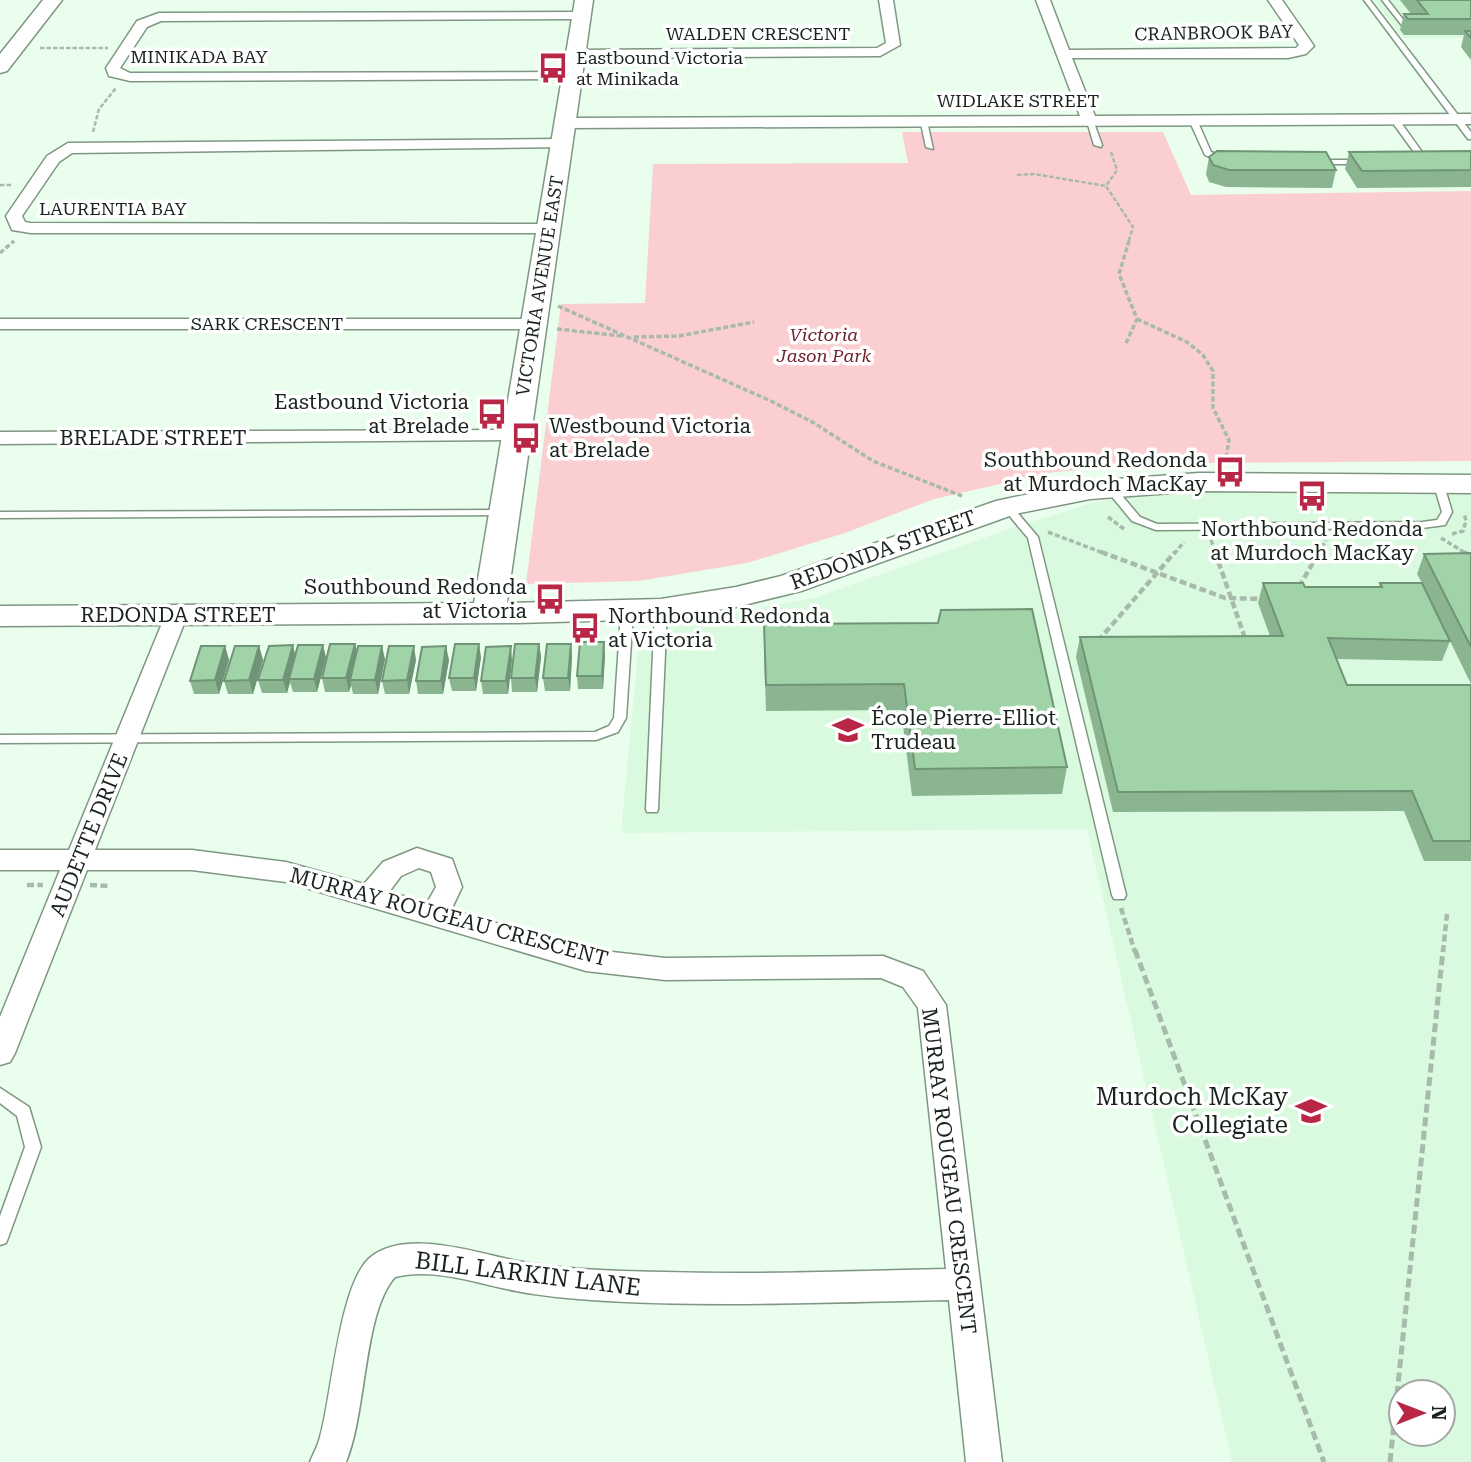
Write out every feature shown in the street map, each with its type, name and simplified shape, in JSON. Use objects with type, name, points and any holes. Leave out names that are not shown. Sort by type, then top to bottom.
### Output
[{"type":"street","points":[[0,66],[53,0]]},
{"type":"street","points":[[232,15],[240,0]]},
{"type":"street","name":"WALDEN CRESCENT","points":[[574,65],[880,51],[893,45],[886,0]]},
{"type":"street","points":[[1043,0],[1089,120]]},
{"type":"street","name":"CRANBROOK BAY","points":[[1063,54],[1288,54],[1301,51],[1307,46],[1275,0]]},
{"type":"street","name":"MINIKADA BAY","points":[[574,65],[130,77],[114,73],[113,68],[148,19],[167,16],[582,8]]},
{"type":"street","name":"VICTORIA AVENUE EAST","points":[[489,613],[517,436],[545,326],[550,228],[582,8]]},
{"type":"street","name":"WIDLAKE STREET","points":[[564,134],[923,121],[1464,119]]},
{"type":"street","name":"LAURENTIA BAY","points":[[550,228],[31,228],[18,226],[14,216],[53,159],[68,148],[564,134]]},
{"type":"street","name":"SARK CRESCENT","points":[[0,324],[545,326]]},
{"type":"street","name":"BRELADE STREET","points":[[0,438],[517,436]]},
{"type":"street","name":"REDONDA STREET","points":[[0,616],[627,612],[661,609],[736,597],[790,584],[1007,507],[1109,488],[1199,482],[1471,484]]},
{"type":"street","name":"AUDETTE DRIVE","points":[[0,1053],[176,616]]},
{"type":"street","points":[[369,897],[392,869],[416,858],[443,866],[449,887],[435,915]]},
{"type":"street","name":"MURRAY ROUGEAU CRESCENT","points":[[0,860],[192,860],[286,872],[586,960],[665,969],[883,967],[913,979],[932,1005],[984,1462]]},
{"type":"street","name":"BILL LARKIN LANE","points":[[328,1462],[338,1439],[359,1320],[369,1284],[382,1266],[403,1260],[456,1262],[533,1279],[656,1289],[964,1284]]},
{"type":"lane","points":[[1367,0],[1464,119],[1471,137]]},
{"type":"lane","points":[[1385,0],[1405,27]]},
{"type":"lane","points":[[1394,119],[1418,152],[1413,160],[1397,162]]},
{"type":"lane","points":[[1089,120],[1098,145]]},
{"type":"lane","points":[[1193,120],[1208,153],[1220,160],[1236,162]]},
{"type":"lane","points":[[923,121],[930,147]]},
{"type":"lane","points":[[1303,162],[1370,162]]},
{"type":"lane","points":[[1109,488],[1136,519],[1156,527],[1441,523],[1447,512],[1439,485]]},
{"type":"lane","points":[[1007,507],[1033,537],[1119,895]]},
{"type":"lane","points":[[0,515],[505,513]]},
{"type":"lane","points":[[652,808],[661,609]]},
{"type":"lane","points":[[0,739],[596,736],[614,729],[620,718],[627,612]]},
{"type":"lane","points":[[0,1094],[24,1112],[33,1147],[0,1238]]},
{"type":"path","points":[[36,48],[126,47]]},
{"type":"path","points":[[88,146],[99,109],[122,82],[130,77]]},
{"type":"path","points":[[1106,186],[1117,170],[1109,148]]},
{"type":"path","points":[[1017,175],[1034,174],[1106,186],[1133,228],[1119,274],[1137,318],[1187,342],[1203,355],[1213,371],[1213,408],[1229,440],[1225,465]]},
{"type":"path","points":[[558,306],[773,402],[814,423],[873,461],[962,496]]},
{"type":"path","points":[[1126,343],[1137,318]]},
{"type":"path","points":[[545,326],[649,338],[705,332],[754,322]]},
{"type":"path","points":[[1206,526],[1249,650]]},
{"type":"path","points":[[1041,530],[1231,599],[1268,599]]},
{"type":"path","points":[[1062,654],[1088,652],[1187,538]]},
{"type":"path","points":[[1293,598],[1328,538]]},
{"type":"path","points":[[1441,538],[1471,556]]},
{"type":"path","points":[[1119,895],[1123,919],[1324,1462]]},
{"type":"path","points":[[1390,1462],[1447,914]]},
{"type":"shaded area","points":[[1374,0],[1471,0],[1471,38],[1403,38]]},
{"type":"shaded area","name":"Murdoch McKay Collegiate","points":[[1471,488],[1471,1462],[1232,1462],[1087,829],[621,833],[640,630],[814,598],[1018,526],[1092,503],[1159,491]]},
{"type":"green space","name":"Victoria Jason Park","points":[[902,132],[1163,132],[1191,195],[1471,191],[1471,461],[1187,463],[1054,472],[934,499],[845,533],[747,563],[639,581],[526,584],[561,304],[645,303],[653,164],[908,163]]},
{"type":"building","points":[[1417,0],[1471,0],[1471,19],[1408,19],[1404,14],[1428,14]]},
{"type":"building","points":[[1217,151],[1326,152],[1336,170],[1229,170],[1213,165],[1209,157]]},
{"type":"building","points":[[1471,151],[1471,170],[1362,171],[1349,152]]},
{"type":"building","points":[[1471,553],[1471,647],[1424,554]]},
{"type":"building","points":[[1263,583],[1303,583],[1305,587],[1382,587],[1380,583],[1422,583],[1450,641],[1328,638],[1347,685],[1471,685],[1471,841],[1433,841],[1412,791],[1118,792],[1080,637],[1283,636]]},
{"type":"building","points":[[1032,609],[1067,767],[915,769],[904,684],[766,685],[764,624],[938,623],[941,610]]},
{"type":"building","points":[[580,642],[604,642],[602,676],[577,676]]},
{"type":"building","points":[[330,644],[355,644],[346,678],[322,678]]},
{"type":"building","points":[[455,644],[479,644],[474,678],[449,678]]},
{"type":"building","points":[[515,644],[539,644],[535,678],[511,678]]},
{"type":"building","points":[[547,644],[571,644],[568,678],[543,678]]},
{"type":"building","points":[[293,645],[283,680],[258,680],[269,646]]},
{"type":"building","points":[[298,645],[323,645],[314,679],[289,679]]},
{"type":"building","points":[[201,646],[225,646],[215,680],[190,681]]},
{"type":"building","points":[[235,646],[259,646],[249,680],[224,681]]},
{"type":"building","points":[[358,646],[382,646],[375,680],[350,680]]},
{"type":"building","points":[[389,646],[414,646],[407,680],[382,681]]},
{"type":"building","points":[[446,646],[441,681],[416,681],[422,647]]},
{"type":"building","points":[[511,646],[506,681],[481,681],[486,647]]},
{"type":"place","name":"Eastbound Victoria at Minikada","points":[[553,68]]},
{"type":"place","name":"Eastbound Victoria at Brelade","points":[[492,414]]},
{"type":"place","name":"Westbound Victoria at Brelade","points":[[526,438]]},
{"type":"place","name":"Southbound Redonda at Murdoch MacKay","points":[[1230,472]]},
{"type":"place","name":"Northbound Redonda at Murdoch MacKay","points":[[1312,496]]},
{"type":"place","name":"Southbound Redonda at Victoria","points":[[550,599]]},
{"type":"place","name":"Northbound Redonda at Victoria","points":[[585,628]]},
{"type":"place","name":"École Pierre-Elliot Trudeau","points":[[848,730]]},
{"type":"place","name":"Murdoch McKay Collegiate","points":[[1311,1111]]}]
